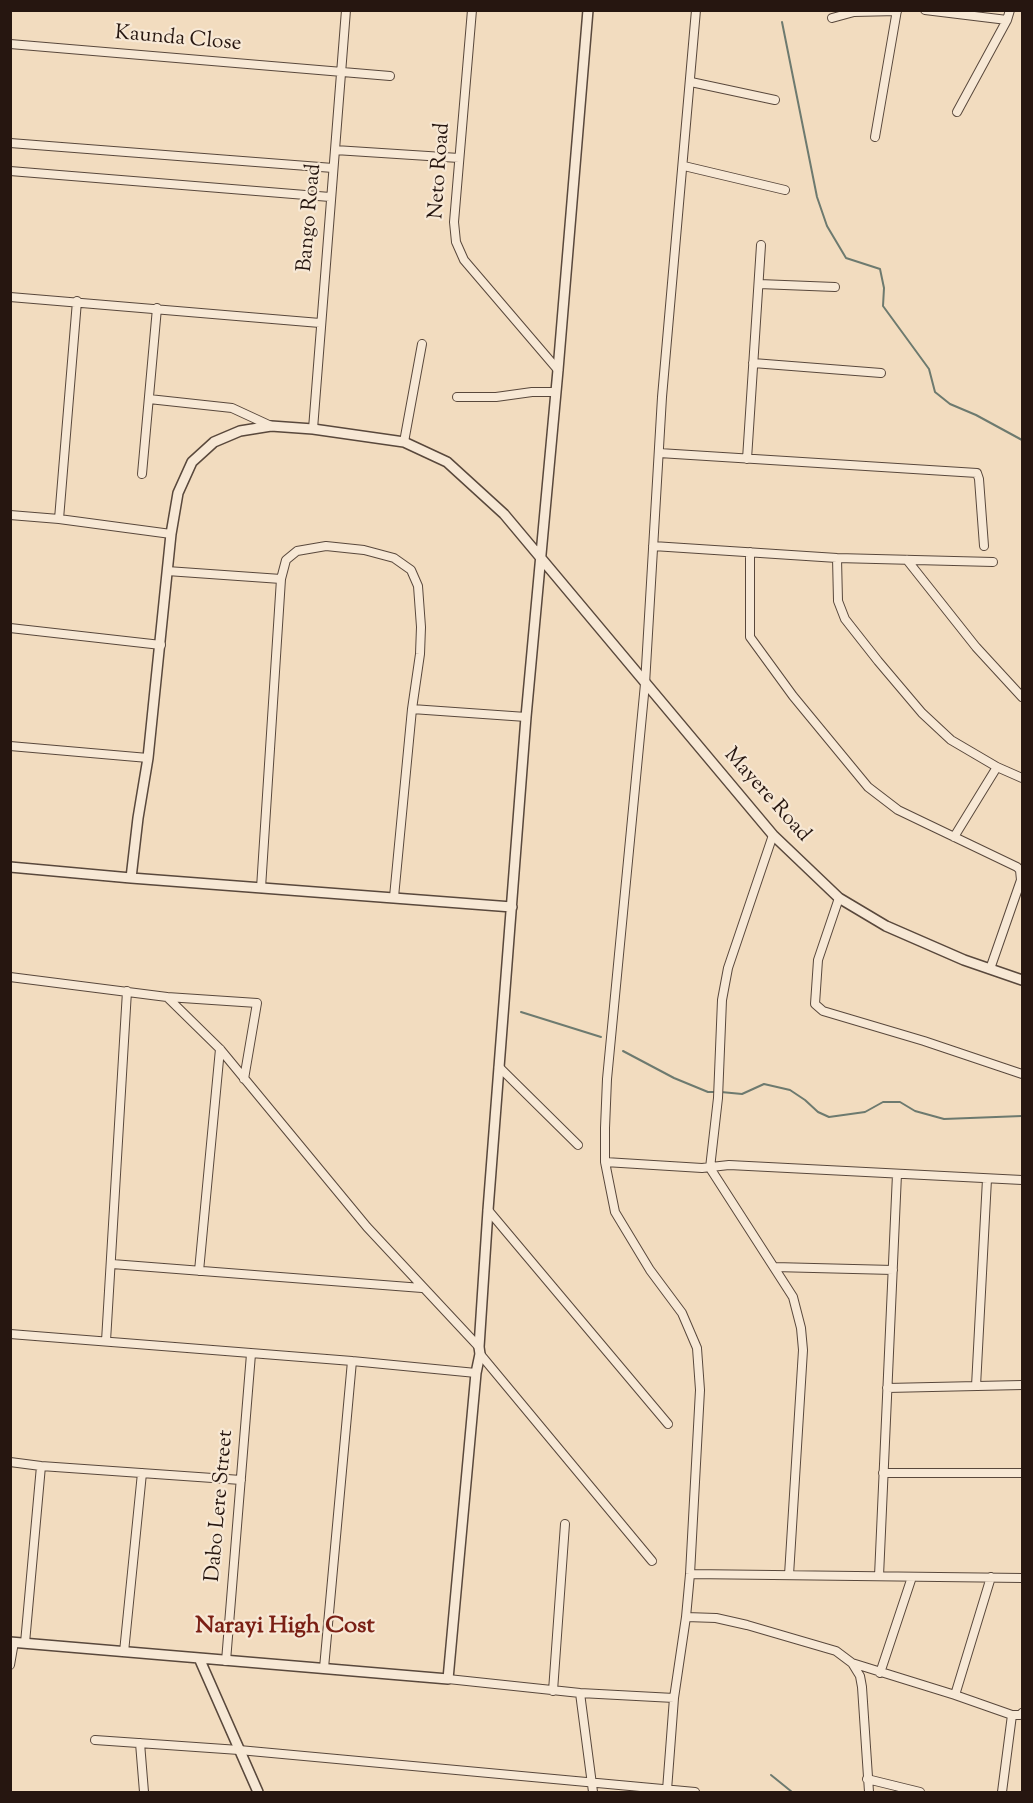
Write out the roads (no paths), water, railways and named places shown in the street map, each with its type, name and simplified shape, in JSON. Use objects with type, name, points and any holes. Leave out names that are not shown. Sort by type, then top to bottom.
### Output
[{"type":"street","name":"Bango Road","points":[[313,429],[346,10]]},
{"type":"street","name":"Neto Road","points":[[472,10],[454,222],[456,242],[464,260],[558,370]]},
{"type":"street","points":[[448,1679],[476,1373],[480,1351],[488,1210],[526,717],[588,10]]},
{"type":"street","points":[[667,1790],[674,1698],[690,1574],[700,1390],[697,1348],[682,1313],[650,1270],[615,1212],[605,1162],[607,1079],[645,684],[659,453],[696,10]]},
{"type":"street","points":[[925,10],[1007,20]]},
{"type":"street","points":[[957,112],[1007,20],[1010,10]]},
{"type":"street","points":[[832,18],[854,12],[897,11],[875,137]]},
{"type":"street","name":"Kaunda Close","points":[[10,44],[390,76]]},
{"type":"street","points":[[691,82],[775,100]]},
{"type":"street","points":[[10,143],[333,168]]},
{"type":"street","points":[[335,150],[459,158]]},
{"type":"street","points":[[684,166],[785,190]]},
{"type":"street","points":[[10,171],[330,197]]},
{"type":"street","points":[[747,459],[761,245]]},
{"type":"street","points":[[759,284],[835,287]]},
{"type":"street","points":[[10,297],[320,323]]},
{"type":"street","points":[[60,519],[77,301]]},
{"type":"street","points":[[142,474],[157,308]]},
{"type":"street","points":[[404,442],[422,344]]},
{"type":"street","points":[[753,363],[881,373]]},
{"type":"street","points":[[457,397],[496,397],[532,392],[556,392]]},
{"type":"street","points":[[149,399],[232,408],[271,426]]},
{"type":"street","name":"Mayere Road","points":[[131,878],[148,758],[171,534],[178,493],[192,462],[214,442],[240,431],[271,426],[313,429],[404,442],[447,462],[504,514],[773,835],[839,898],[886,926],[964,960],[1023,980]]},
{"type":"street","points":[[659,453],[977,473],[980,479],[984,546]]},
{"type":"street","points":[[10,515],[60,519],[171,534]]},
{"type":"street","points":[[261,888],[281,579],[286,560],[297,551],[326,546],[364,550],[394,558],[411,570],[418,586],[420,654],[412,709],[394,897]]},
{"type":"street","points":[[652,546],[837,558],[993,562]]},
{"type":"street","points":[[750,552],[750,637],[793,696],[868,787],[898,810],[1017,867],[1022,873],[990,969]]},
{"type":"street","points":[[837,558],[838,601],[845,619],[922,713],[951,740],[997,767],[1023,778]]},
{"type":"street","points":[[907,560],[976,647],[1023,697]]},
{"type":"street","points":[[167,571],[281,579]]},
{"type":"street","points":[[10,628],[161,645]]},
{"type":"street","points":[[412,709],[526,717]]},
{"type":"street","points":[[10,746],[148,758]]},
{"type":"street","points":[[954,837],[997,767]]},
{"type":"street","points":[[773,835],[728,968],[722,1000],[718,1098],[710,1168],[793,1297],[801,1328],[803,1350],[789,1575]]},
{"type":"street","points":[[10,867],[512,907]]},
{"type":"street","points":[[839,898],[818,960],[815,1004],[823,1011],[1023,1074]]},
{"type":"street","points":[[10,977],[167,998],[257,1003],[244,1079]]},
{"type":"street","points":[[106,1341],[127,991]]},
{"type":"street","points":[[167,998],[220,1049],[367,1227],[480,1351],[652,1561]]},
{"type":"street","points":[[199,1271],[220,1049]]},
{"type":"street","points":[[499,1067],[578,1145]]},
{"type":"street","points":[[605,1162],[710,1168],[729,1165],[1023,1180]]},
{"type":"street","points":[[879,1576],[897,1174]]},
{"type":"street","points":[[976,1386],[987,1179]]},
{"type":"street","points":[[488,1210],[668,1424]]},
{"type":"street","points":[[112,1264],[422,1288]]},
{"type":"street","points":[[774,1267],[893,1270]]},
{"type":"street","points":[[10,1334],[352,1360],[476,1373]]},
{"type":"street","name":"Dabo Lere Street","points":[[226,1660],[251,1354]]},
{"type":"street","points":[[324,1668],[352,1360]]},
{"type":"street","points":[[887,1388],[1023,1385]]},
{"type":"street","points":[[10,1462],[241,1480]]},
{"type":"street","points":[[25,1643],[41,1466]]},
{"type":"street","points":[[124,1652],[142,1473]]},
{"type":"street","points":[[883,1473],[1023,1473]]},
{"type":"street","points":[[553,1691],[565,1524]]},
{"type":"street","points":[[690,1574],[1023,1578]]},
{"type":"street","points":[[876,1672],[912,1576]]},
{"type":"street","points":[[955,1695],[991,1577]]},
{"type":"street","points":[[686,1617],[716,1618],[747,1625],[836,1651],[852,1663],[876,1672],[955,1695],[1012,1715],[1023,1713]]},
{"type":"street","points":[[10,1665],[12,1642],[448,1679],[553,1691],[674,1698]]},
{"type":"street","points":[[199,1658],[258,1792]]},
{"type":"street","points":[[852,1663],[860,1676],[869,1792]]},
{"type":"street","points":[[860,1676],[876,1672]]},
{"type":"street","points":[[580,1693],[593,1792]]},
{"type":"street","points":[[1002,1792],[1012,1715]]},
{"type":"street","points":[[95,1740],[239,1750],[695,1792]]},
{"type":"street","points":[[140,1743],[144,1792]]},
{"type":"street","points":[[867,1779],[921,1792]]},
{"type":"waterway","points":[[782,22],[817,197],[827,226],[846,258],[880,269],[884,288],[883,306],[929,369],[935,392],[950,404],[1022,440]]},
{"type":"waterway","points":[[521,1012],[601,1037]]},
{"type":"waterway","points":[[623,1051],[674,1078],[708,1092],[715,1092]]},
{"type":"waterway","points":[[721,1092],[742,1094],[764,1084],[790,1090],[818,1112],[829,1117],[865,1112],[883,1102],[900,1102],[915,1111],[944,1119],[1022,1116]]},
{"type":"waterway","points":[[771,1775],[792,1792]]},
{"type":"district","name":"Narayi High Cost","points":[[285,1628]]}]
